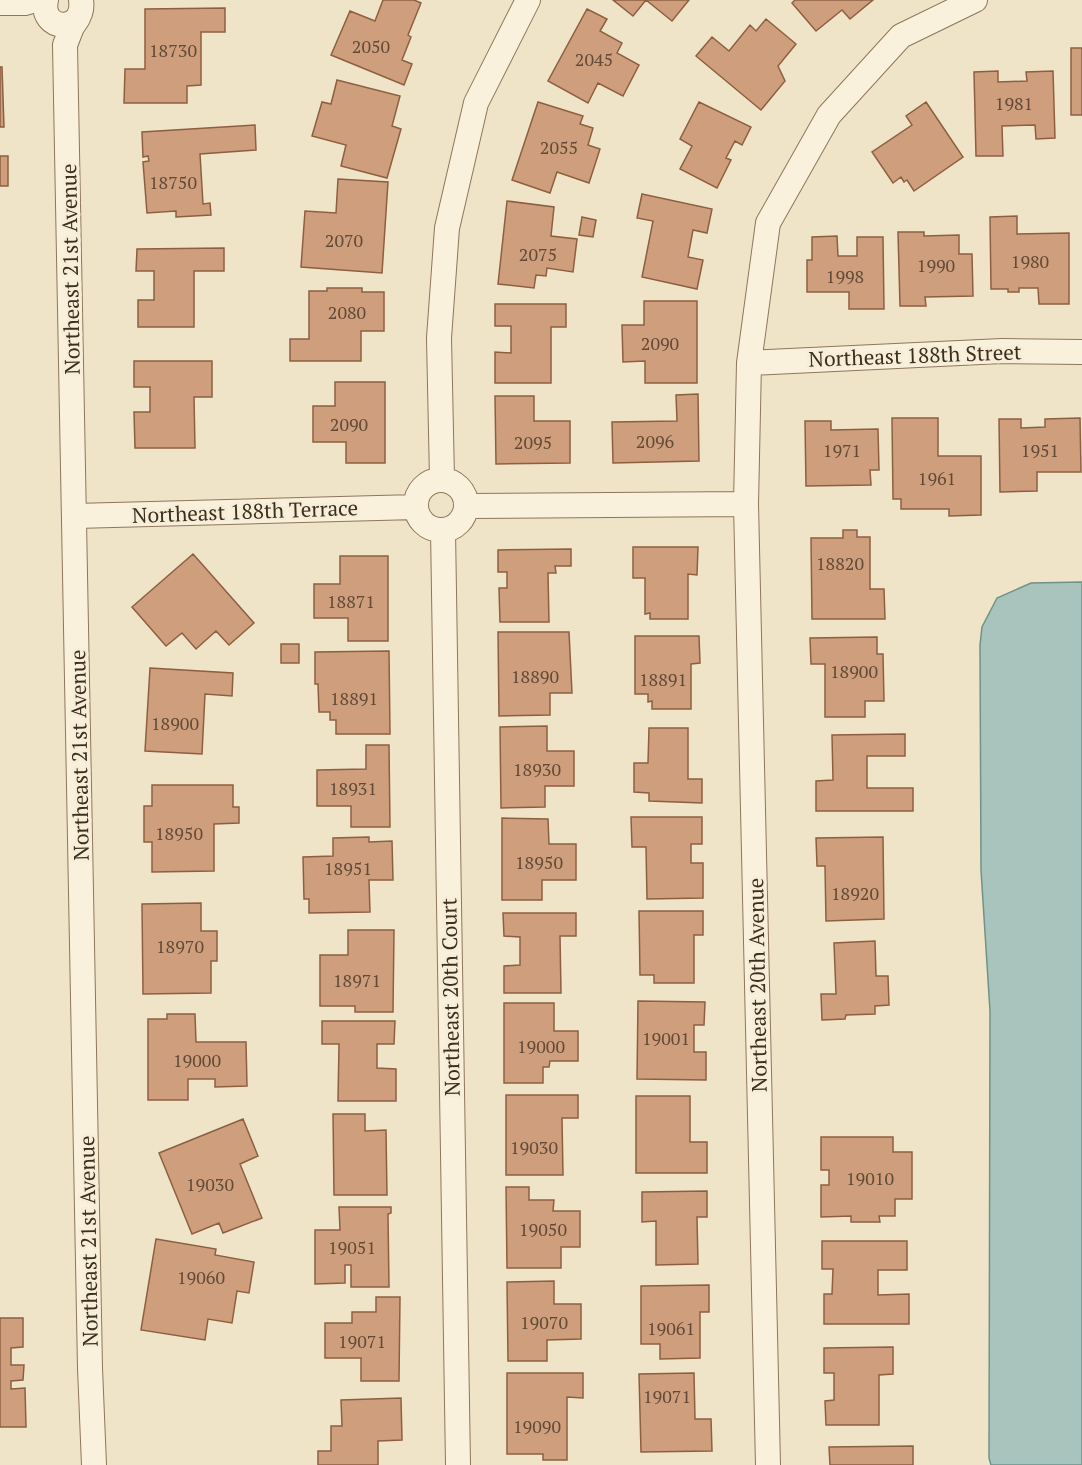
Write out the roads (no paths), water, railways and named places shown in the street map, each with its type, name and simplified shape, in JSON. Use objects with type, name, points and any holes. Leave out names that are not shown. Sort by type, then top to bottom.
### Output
[{"type":"street","points":[[442,479],[439,338],[447,228],[476,104],[528,0]]},
{"type":"street","name":"Northeast 20th Avenue","points":[[768,1465],[746,504],[749,363],[768,224],[830,115],[901,36],[975,0]]},
{"type":"street","points":[[0,3],[41,8],[62,25],[73,22],[80,9]]},
{"type":"street","name":"Northeast 21st Avenue","points":[[41,8],[61,34],[65,45],[94,1465]]},
{"type":"street","name":"Northeast 21st Avenue","points":[[65,45],[80,9]]},
{"type":"street","name":"Northeast 188th Street","points":[[749,363],[1002,351],[1082,352]]},
{"type":"street","points":[[442,479],[457,485],[466,498],[466,506],[462,520],[442,530],[427,526],[416,507],[420,490],[442,479]]},
{"type":"street","points":[[466,506],[746,504]]},
{"type":"street","name":"Northeast 188th Terrace","points":[[75,516],[416,507]]},
{"type":"street","name":"Northeast 20th Court","points":[[442,530],[458,1465]]},
{"type":"water","points":[[1082,582],[1082,1465],[991,1465],[989,1458],[990,1011],[981,870],[980,645],[982,627],[997,598],[1031,583]]}]
